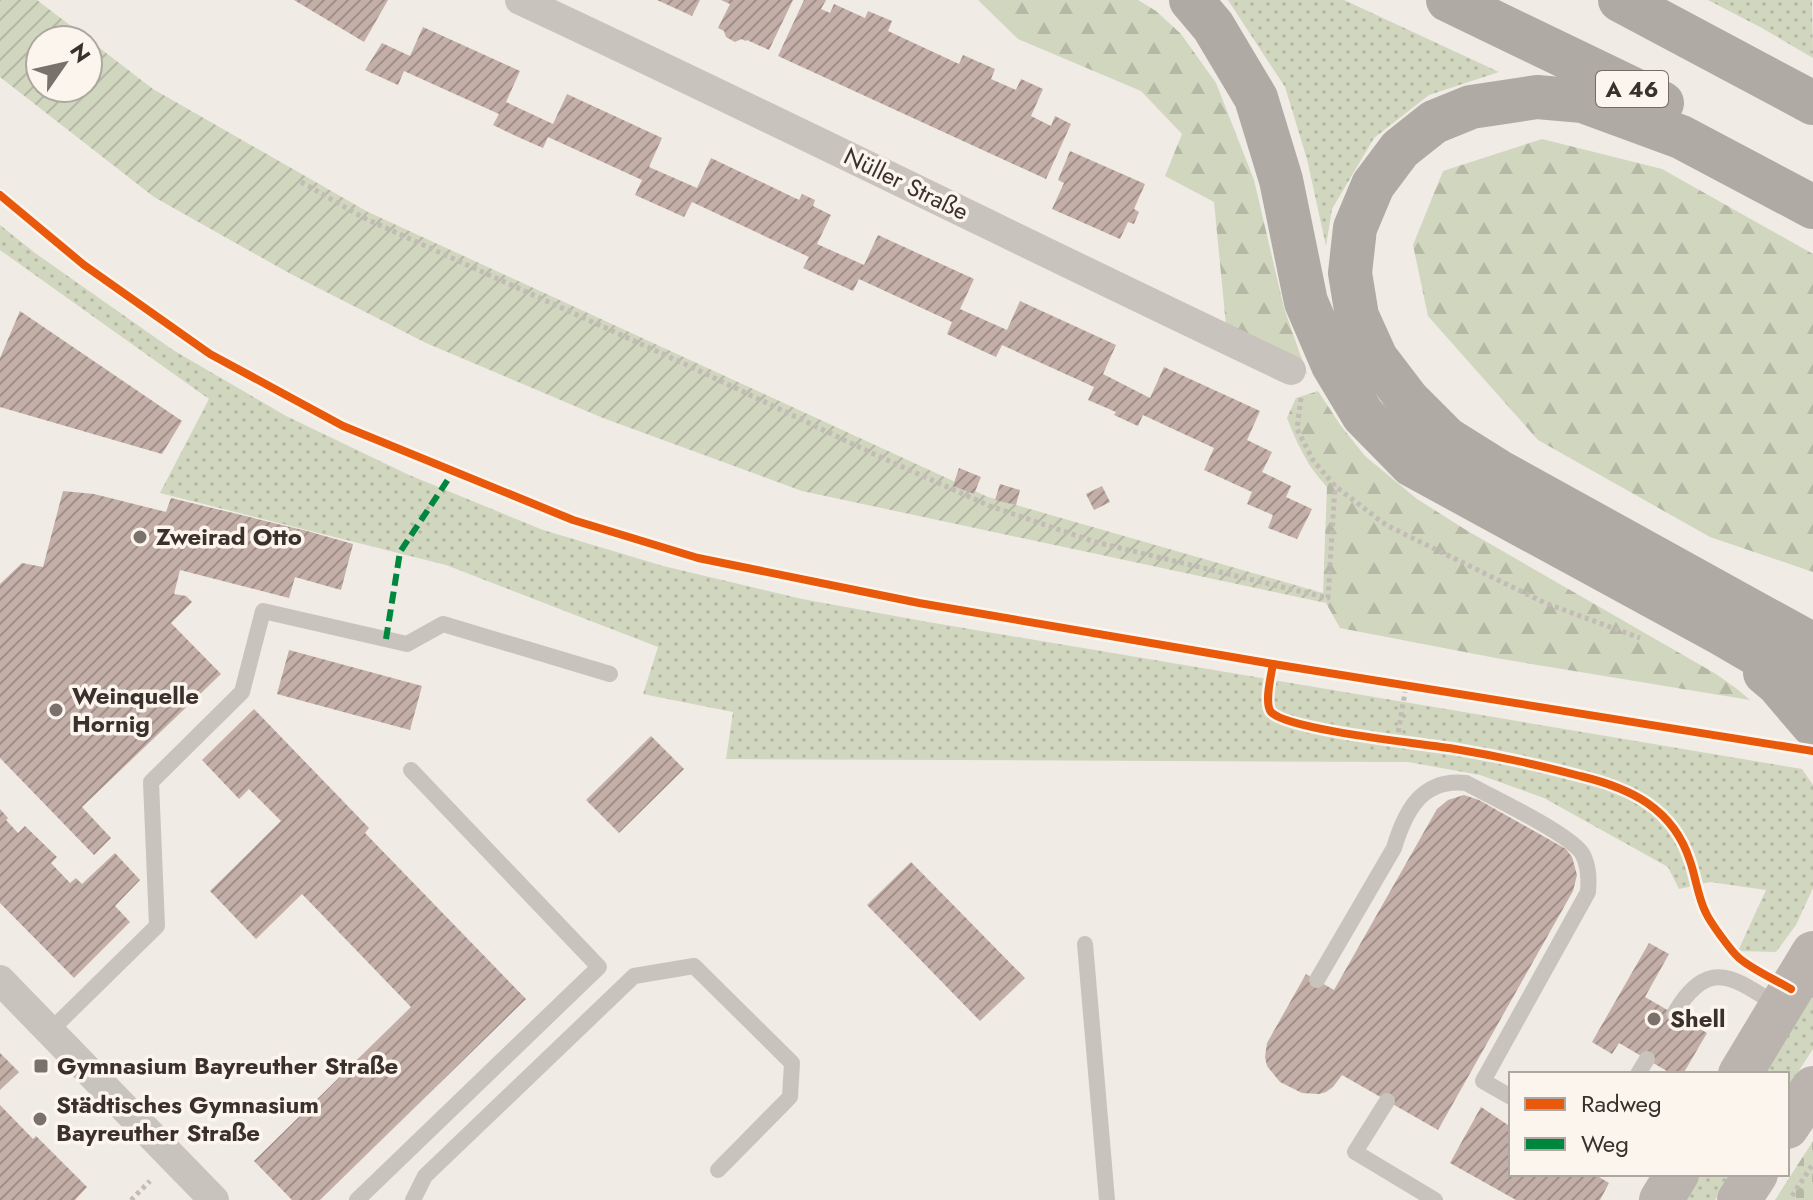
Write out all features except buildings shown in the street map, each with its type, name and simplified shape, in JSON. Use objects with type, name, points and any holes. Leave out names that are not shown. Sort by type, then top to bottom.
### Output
[{"type":"highway","points":[[1191,0],[1213,26],[1256,98],[1281,180],[1306,302],[1333,365],[1363,415],[1412,465],[1722,634],[1796,686],[1813,725]]},
{"type":"highway","name":"A 46","points":[[1448,0],[1695,119],[1813,183]]},
{"type":"highway","points":[[1620,0],[1813,103]]},
{"type":"highway","points":[[1807,639],[1498,471],[1447,439],[1408,400],[1376,358],[1357,316],[1350,273],[1355,228],[1373,185],[1400,149],[1434,122],[1471,107],[1537,97],[1583,101],[1681,137],[1813,207]]},
{"type":"main road","points":[[1741,1072],[1813,953]]},
{"type":"main road","points":[[1789,1124],[1813,1088]]},
{"type":"main road","points":[[1739,1200],[1755,1176]]},
{"type":"street","name":"Nüller Straße","points":[[520,0],[1291,370]]},
{"type":"street","points":[[0,980],[214,1200]]},
{"type":"lane","points":[[50,1031],[157,926],[151,782],[242,692],[263,611],[407,644],[443,624],[610,674]]},
{"type":"lane","points":[[357,1200],[599,967],[411,770]]},
{"type":"lane","points":[[1317,980],[1394,848],[1402,824],[1415,802],[1432,788],[1450,781],[1466,783],[1569,839],[1583,854],[1589,874],[1588,892],[1483,1081],[1509,1096]]},
{"type":"lane","points":[[1085,944],[1107,1200]]},
{"type":"lane","points":[[413,1200],[425,1176],[634,976],[694,966],[792,1063],[790,1097],[718,1170]]},
{"type":"lane","points":[[1674,1014],[1685,995],[1700,982],[1716,976],[1731,978],[1781,1007]]},
{"type":"lane","points":[[1387,1101],[1355,1152],[1435,1200]]},
{"type":"path","points":[[301,182],[364,218],[878,456],[990,506],[1095,542],[1328,598],[1335,486]]},
{"type":"path","points":[[1291,370],[1301,400],[1297,429],[1313,460],[1335,486],[1386,525],[1545,603],[1647,640]]},
{"type":"path","points":[[1397,740],[1406,686]]},
{"type":"path","points":[[1789,1200],[1813,1164]]},
{"type":"green space","points":[[0,0],[37,0],[68,24],[24,24],[24,96],[0,77]]},
{"type":"green space","points":[[978,0],[1138,0],[1156,11],[1181,34],[1216,83],[1254,180],[1284,308],[1307,374],[1226,325],[1214,202],[1165,176],[1182,134],[1141,91],[1018,39]]},
{"type":"green space","points":[[1228,0],[1344,0],[1499,72],[1429,95],[1374,138],[1332,209],[1326,246],[1307,159],[1285,87]]},
{"type":"green space","points":[[1708,0],[1812,0],[1813,58],[1762,28]]},
{"type":"green space","points":[[104,51],[153,89],[368,212],[988,497],[1323,593],[1326,603],[802,491],[603,418],[426,343],[289,273],[154,197],[35,104],[104,104]]},
{"type":"green space","points":[[1542,139],[1662,169],[1813,254],[1813,572],[1710,537],[1538,440],[1428,316],[1413,245],[1443,171]]},
{"type":"green space","points":[[0,225],[173,350],[286,416],[409,475],[543,530],[663,566],[802,599],[1802,769],[1813,785],[1813,888],[1796,925],[1776,952],[1738,951],[1766,890],[1710,882],[1679,889],[1668,867],[1544,798],[1480,775],[1408,762],[726,759],[733,712],[643,694],[658,647],[446,565],[160,493],[209,399],[0,250]]},
{"type":"green space","points":[[1318,391],[1365,456],[1417,499],[1716,674],[1750,700],[1496,658],[1340,628],[1323,593],[1327,487],[1304,455],[1287,418],[1296,398]]},
{"type":"green space","points":[[1813,984],[1813,1049],[1789,1086],[1789,1072],[1757,1072]]},
{"type":"green space","points":[[1813,1141],[1813,1200],[1775,1200]]},
{"type":"green space","points":[[1692,1176],[1731,1176],[1715,1200],[1677,1200]]},
{"type":"marked path","points":[[386,639],[400,552],[453,472]]},
{"type":"cycle path","points":[[0,195],[84,265],[210,354],[343,426],[573,520],[698,558],[919,603],[1813,751]]},
{"type":"cycle path","points":[[1273,664],[1268,702],[1271,712],[1282,719],[1328,730],[1534,764],[1616,787],[1647,803],[1673,827],[1690,861],[1703,907],[1726,943],[1745,962],[1791,989]]},
{"type":"place","name":"Zweirad Otto","points":[[140,537]]},
{"type":"place","name":"Weinquelle Hornig","points":[[56,710]]},
{"type":"place","name":"Shell","points":[[1654,1019]]},
{"type":"place","name":"Gymnasium Bayreuther Straße","points":[[41,1066]]},
{"type":"place","name":"Städtisches Gymnasium Bayreuther Straße","points":[[40,1119]]}]
